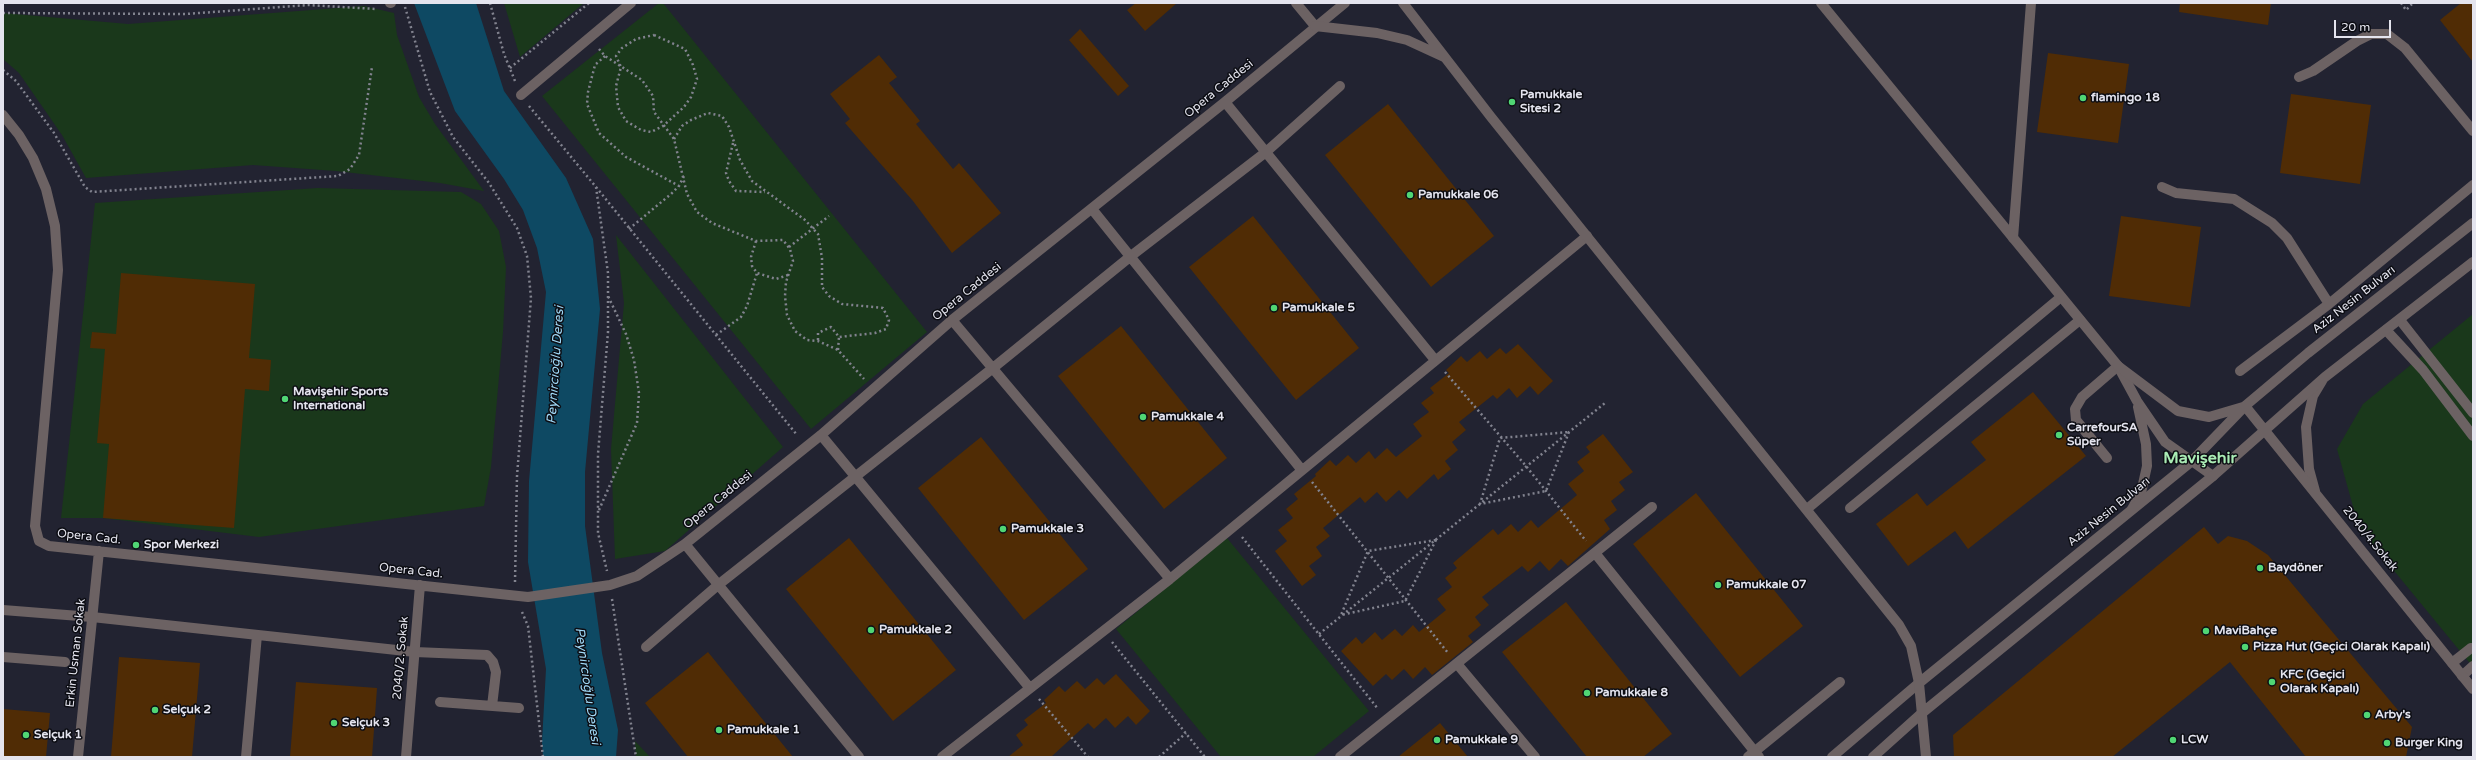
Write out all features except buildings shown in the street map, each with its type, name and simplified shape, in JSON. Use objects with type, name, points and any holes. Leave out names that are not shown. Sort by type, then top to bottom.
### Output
[{"type":"street","points":[[521,95],[631,3]]},
{"type":"street","points":[[1296,3],[1315,26],[1377,33],[1407,40],[1446,58]]},
{"type":"street","name":"Opera Caddesi","points":[[528,597],[610,585],[637,576],[685,544],[821,435],[952,320],[1225,102],[1315,26],[1345,3]]},
{"type":"street","points":[[1403,3],[1587,236],[1899,625],[1911,646],[1919,683],[1926,757]]},
{"type":"street","points":[[1821,3],[2118,366],[2137,401],[2164,442],[2213,476]]},
{"type":"street","points":[[2013,238],[2031,3]]},
{"type":"street","points":[[2299,76],[2313,71],[2357,41],[2371,34],[2387,34],[2405,48],[2473,131]]},
{"type":"street","points":[[646,647],[718,585],[993,368],[1130,256],[1266,152],[1340,86]]},
{"type":"street","points":[[1225,102],[1435,360]]},
{"type":"street","name":"Opera Cad.","points":[[3,116],[19,135],[33,158],[46,189],[55,226],[58,270],[35,531],[39,541],[49,546],[528,597]]},
{"type":"street","points":[[2240,371],[2329,304],[2473,185]]},
{"type":"street","points":[[2162,187],[2176,192],[2234,199],[2272,222],[2287,238],[2329,304]]},
{"type":"street","points":[[1092,209],[1301,469]]},
{"type":"street","name":"Aziz Nesin Bulvarı","points":[[1832,757],[1919,683],[2192,461],[2245,406],[2308,353],[2473,223]]},
{"type":"street","points":[[942,757],[1029,687],[1170,579],[1301,469],[1587,236]]},
{"type":"street","points":[[1873,757],[1922,713],[2213,476],[2325,377],[2473,262]]},
{"type":"street","points":[[1807,509],[2061,297]]},
{"type":"street","points":[[952,320],[1170,579]]},
{"type":"street","points":[[1850,508],[2080,320]]},
{"type":"street","points":[[2400,320],[2473,413]]},
{"type":"street","points":[[2386,330],[2423,370],[2473,436]]},
{"type":"street","points":[[2118,366],[2178,411],[2209,417],[2245,406]]},
{"type":"street","points":[[2106,458],[2076,420],[2075,409],[2082,396],[2118,366]]},
{"type":"street","points":[[2315,491],[2309,469],[2306,426],[2312,396],[2325,377]]},
{"type":"street","points":[[2131,511],[2141,493],[2147,466],[2146,444],[2137,401]]},
{"type":"street","name":"2040/4.Sokak","points":[[2245,406],[2473,689]]},
{"type":"street","points":[[821,435],[1029,687]]},
{"type":"street","points":[[1340,757],[1458,664],[1652,507]]},
{"type":"street","points":[[685,544],[859,757]]},
{"type":"street","name":"Erkin Usman Sokak","points":[[78,757],[99,551]]},
{"type":"street","points":[[1595,553],[1754,755],[1840,682]]},
{"type":"street","name":"2040/2. Sokak","points":[[406,757],[420,585]]},
{"type":"street","points":[[3,610],[92,616],[415,652],[487,655],[493,662],[496,672],[492,706]]},
{"type":"street","points":[[246,757],[257,635]]},
{"type":"street","points":[[2452,663],[2470,648]]},
{"type":"street","points":[[3,657],[65,662]]},
{"type":"street","points":[[1458,664],[1535,757]]},
{"type":"street","points":[[2462,676],[2473,666]]},
{"type":"street","points":[[440,702],[519,708]]},
{"type":"path","points":[[404,3],[430,92],[452,137],[489,183],[512,219],[527,256],[531,298],[517,476],[515,595],[528,626],[543,757]]},
{"type":"path","points":[[490,3],[510,68],[521,95],[806,446]]},
{"type":"path","points":[[510,68],[588,3]]},
{"type":"path","points":[[2401,3],[2406,10],[2413,3]]},
{"type":"path","points":[[3,13],[186,14],[308,5],[388,5]]},
{"type":"path","points":[[654,35],[685,49],[693,65],[697,79],[692,97],[663,126],[651,132],[641,130],[626,121],[618,107],[616,86],[621,67],[616,56],[622,48],[636,39],[654,35]]},
{"type":"path","points":[[590,37],[605,56],[642,80],[653,96],[654,112],[674,139],[684,175],[687,194],[697,212],[712,223],[756,241],[783,240],[789,247],[793,261],[790,274],[786,282],[787,315],[795,331],[808,340],[818,341],[838,350],[873,389]]},
{"type":"path","points":[[605,56],[595,65],[588,92],[587,104],[599,133],[626,157],[679,186]]},
{"type":"path","points":[[3,70],[16,81],[50,127],[85,187],[92,192],[338,176],[350,169],[359,154],[372,67]]},
{"type":"path","points":[[674,139],[682,126],[691,120],[714,113],[722,116],[729,127],[733,143],[752,181],[805,220],[818,234],[822,258],[822,287],[829,296],[842,304],[883,308],[889,320],[886,330],[875,333],[839,337]]},
{"type":"path","points":[[733,143],[726,173],[729,181],[736,191],[765,192]]},
{"type":"path","points":[[629,229],[679,186],[684,175]]},
{"type":"path","points":[[596,187],[608,274],[608,332],[598,454],[598,533],[610,585],[636,757]]},
{"type":"path","points":[[789,247],[830,216]]},
{"type":"path","points":[[756,241],[751,257],[752,266],[757,273],[776,279],[783,279],[790,274]]},
{"type":"path","points":[[716,335],[741,317],[754,288],[757,273]]},
{"type":"path","points":[[598,512],[637,423],[639,393],[634,360],[626,334],[608,295]]},
{"type":"path","points":[[818,341],[818,333],[831,327],[839,337],[838,350]]},
{"type":"path","points":[[1435,360],[1500,438],[1526,466],[1595,553]]},
{"type":"path","points":[[1319,634],[1605,403]]},
{"type":"path","points":[[1500,438],[1570,432]]},
{"type":"path","points":[[1546,491],[1570,432]]},
{"type":"path","points":[[1480,504],[1500,438]]},
{"type":"path","points":[[1301,469],[1389,577],[1404,601],[1458,664]]},
{"type":"path","points":[[1480,504],[1546,491]]},
{"type":"path","points":[[1233,526],[1387,720]]},
{"type":"path","points":[[1368,551],[1436,540]]},
{"type":"path","points":[[1341,615],[1404,601],[1436,540]]},
{"type":"path","points":[[1341,615],[1368,551]]},
{"type":"path","points":[[1103,631],[1205,757]]},
{"type":"path","points":[[1029,687],[1088,757]]},
{"type":"path","points":[[1159,757],[1186,733]]},
{"type":"green space","points":[[504,3],[584,3],[520,57]]},
{"type":"green space","points":[[659,3],[663,3],[927,332],[811,429],[542,96]]},
{"type":"green space","points":[[364,6],[394,13],[397,35],[419,97],[435,124],[484,191],[440,183],[336,171],[253,165],[86,178],[62,135],[19,73],[3,59],[3,13],[128,24]]},
{"type":"green space","name":"Mavişehir Sports International","points":[[318,188],[461,192],[481,204],[499,231],[506,267],[503,332],[491,467],[484,506],[259,537],[103,518],[61,518],[95,203]]},
{"type":"green space","points":[[616,235],[783,447],[665,551],[615,559],[611,449],[624,303]]},
{"type":"green space","points":[[2473,314],[2473,667],[2359,528],[2337,449],[2363,404]]},
{"type":"green space","points":[[1227,538],[1369,711],[1313,757],[1221,757],[1116,629]]},
{"type":"green space","points":[[635,741],[650,757],[636,757]]},
{"type":"water","name":"Peynircioğlu Deresi","points":[[414,3],[476,3],[504,91],[566,178],[593,239],[600,309],[585,472],[585,526],[602,653],[618,730],[616,757],[543,757],[542,742],[546,669],[528,562],[529,481],[546,292],[537,248],[523,210],[504,179],[455,111]]},
{"type":"place","name":"flamingo 18","points":[[2083,98]]},
{"type":"place","name":"Pamukkale Sitesi 2","points":[[1512,102]]},
{"type":"place","name":"Pamukkale 06","points":[[1410,195]]},
{"type":"place","name":"Pamukkale 5","points":[[1274,308]]},
{"type":"place","name":"Mavişehir Sports International","points":[[285,399]]},
{"type":"place","name":"Pamukkale 4","points":[[1143,417]]},
{"type":"place","name":"CarrefourSA Süper","points":[[2059,435]]},
{"type":"place","name":"Pamukkale 3","points":[[1003,529]]},
{"type":"place","name":"Spor Merkezi","points":[[136,545]]},
{"type":"place","name":"Baydöner","points":[[2260,568]]},
{"type":"place","name":"Pamukkale 07","points":[[1718,585]]},
{"type":"place","name":"Pamukkale 2","points":[[871,630]]},
{"type":"place","name":"MaviBahçe","points":[[2206,631]]},
{"type":"place","name":"Pizza Hut (Geçici Olarak Kapalı)","points":[[2245,647]]},
{"type":"place","name":"KFC (Geçici Olarak Kapalı)","points":[[2272,682]]},
{"type":"place","name":"Pamukkale 8","points":[[1587,693]]},
{"type":"place","name":"Selçuk 2","points":[[155,710]]},
{"type":"place","name":"Arby's","points":[[2367,715]]},
{"type":"place","name":"Selçuk 3","points":[[334,723]]},
{"type":"place","name":"Pamukkale 1","points":[[719,730]]},
{"type":"place","name":"Selçuk 1","points":[[26,735]]},
{"type":"place","name":"Pamukkale 9","points":[[1437,740]]},
{"type":"place","name":"LCW","points":[[2173,740]]},
{"type":"place","name":"Burger King","points":[[2387,743]]},
{"type":"district","name":"Mavişehir","points":[[2200,459]]}]
